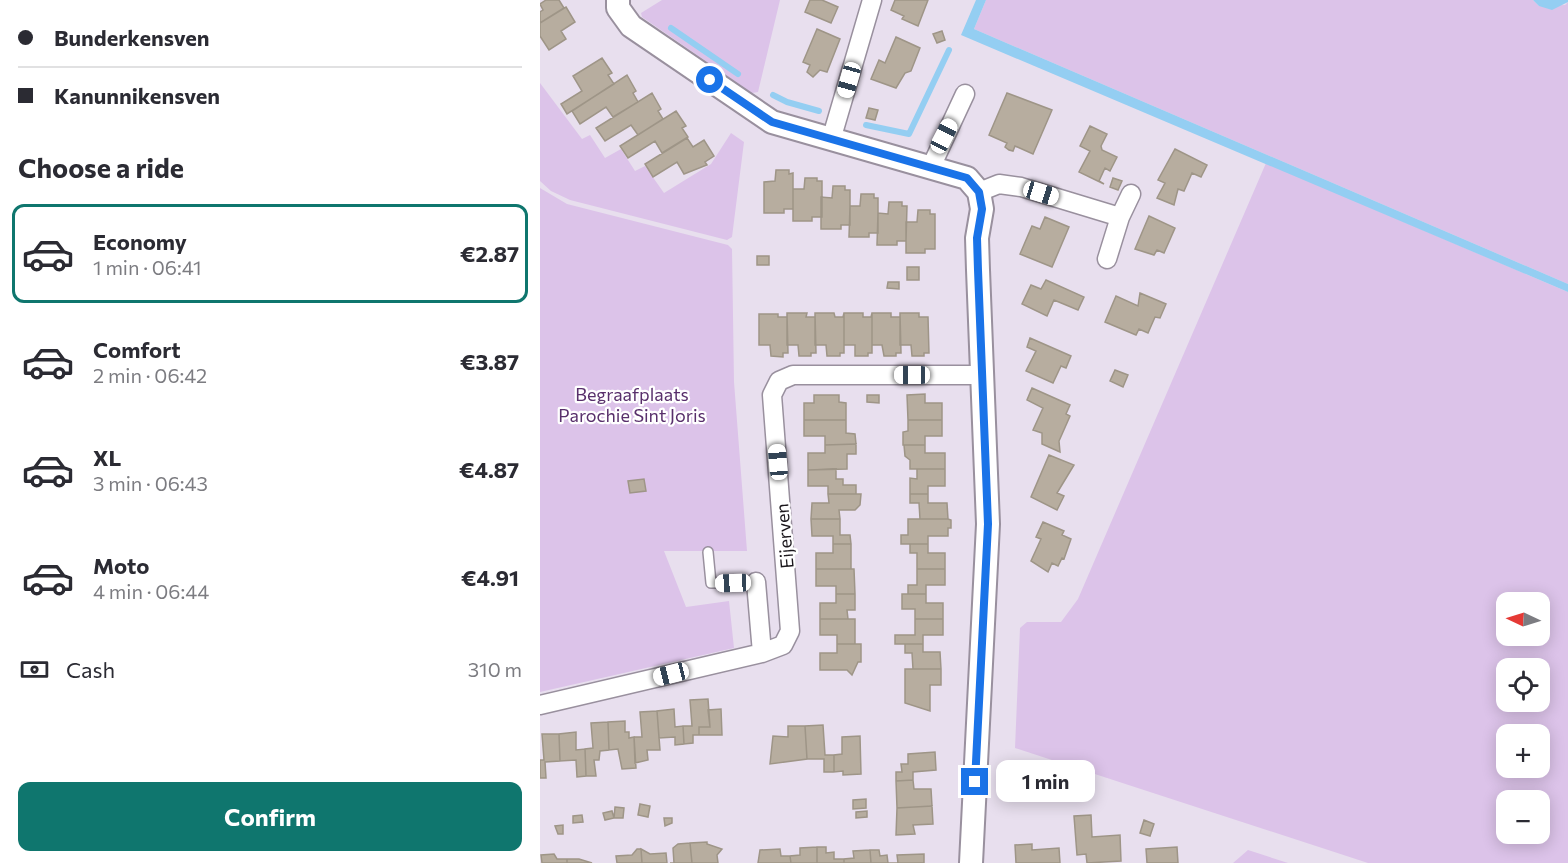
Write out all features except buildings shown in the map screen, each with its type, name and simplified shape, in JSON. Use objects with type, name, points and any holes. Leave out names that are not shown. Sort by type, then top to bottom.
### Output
[{"type":"street","points":[[618,0],[622,16],[631,26],[772,122],[967,178],[979,192],[982,209],[977,238],[988,524],[971,863]]},
{"type":"street","points":[[831,140],[872,0]]},
{"type":"street","points":[[931,167],[965,94]]},
{"type":"street","points":[[979,192],[999,184],[1021,187],[1120,216]]},
{"type":"street","points":[[1107,259],[1120,216],[1131,194]]},
{"type":"street","name":"Eijerven","points":[[540,705],[762,653],[783,645],[790,631],[772,395],[778,381],[793,375],[983,375]]},
{"type":"street","points":[[756,582],[762,653]]},
{"type":"lane","points":[[708,552],[711,583],[756,582]]},
{"type":"green space","points":[[662,0],[780,0],[758,92],[752,93],[642,17],[641,13]]},
{"type":"green space","points":[[986,0],[1533,0],[1539,6],[1565,5],[1568,2],[1568,284],[974,29]]},
{"type":"green space","points":[[540,83],[582,139],[590,135],[605,158],[621,149],[635,171],[645,166],[664,193],[711,164],[731,133],[744,142],[732,237],[727,240],[570,200],[551,191],[540,181]]},
{"type":"green space","points":[[1266,163],[1568,292],[1568,863],[1368,863],[1015,748],[1020,628],[1027,622],[1061,622],[1078,599]]},
{"type":"green space","name":"Begraafplaats Parochie Sint Joris","points":[[540,188],[567,204],[728,245],[732,249],[734,382],[747,551],[664,551],[686,607],[729,601],[734,648],[540,692]]},
{"type":"green space","points":[[1248,850],[1288,863],[1233,863]]},
{"type":"water","points":[[976,0],[986,0],[974,29],[1568,284],[1568,292],[961,35]]},
{"type":"water","points":[[1533,0],[1568,0],[1568,2],[1552,10],[1539,6]]},
{"type":"waterway","points":[[671,28],[738,74]]},
{"type":"waterway","points":[[866,125],[909,134],[949,50]]},
{"type":"waterway","points":[[773,95],[787,102],[819,111]]},
{"type":"route","points":[[710,80],[772,122],[967,178],[979,192],[982,209],[977,238],[988,524],[985,626],[975,782]]}]
